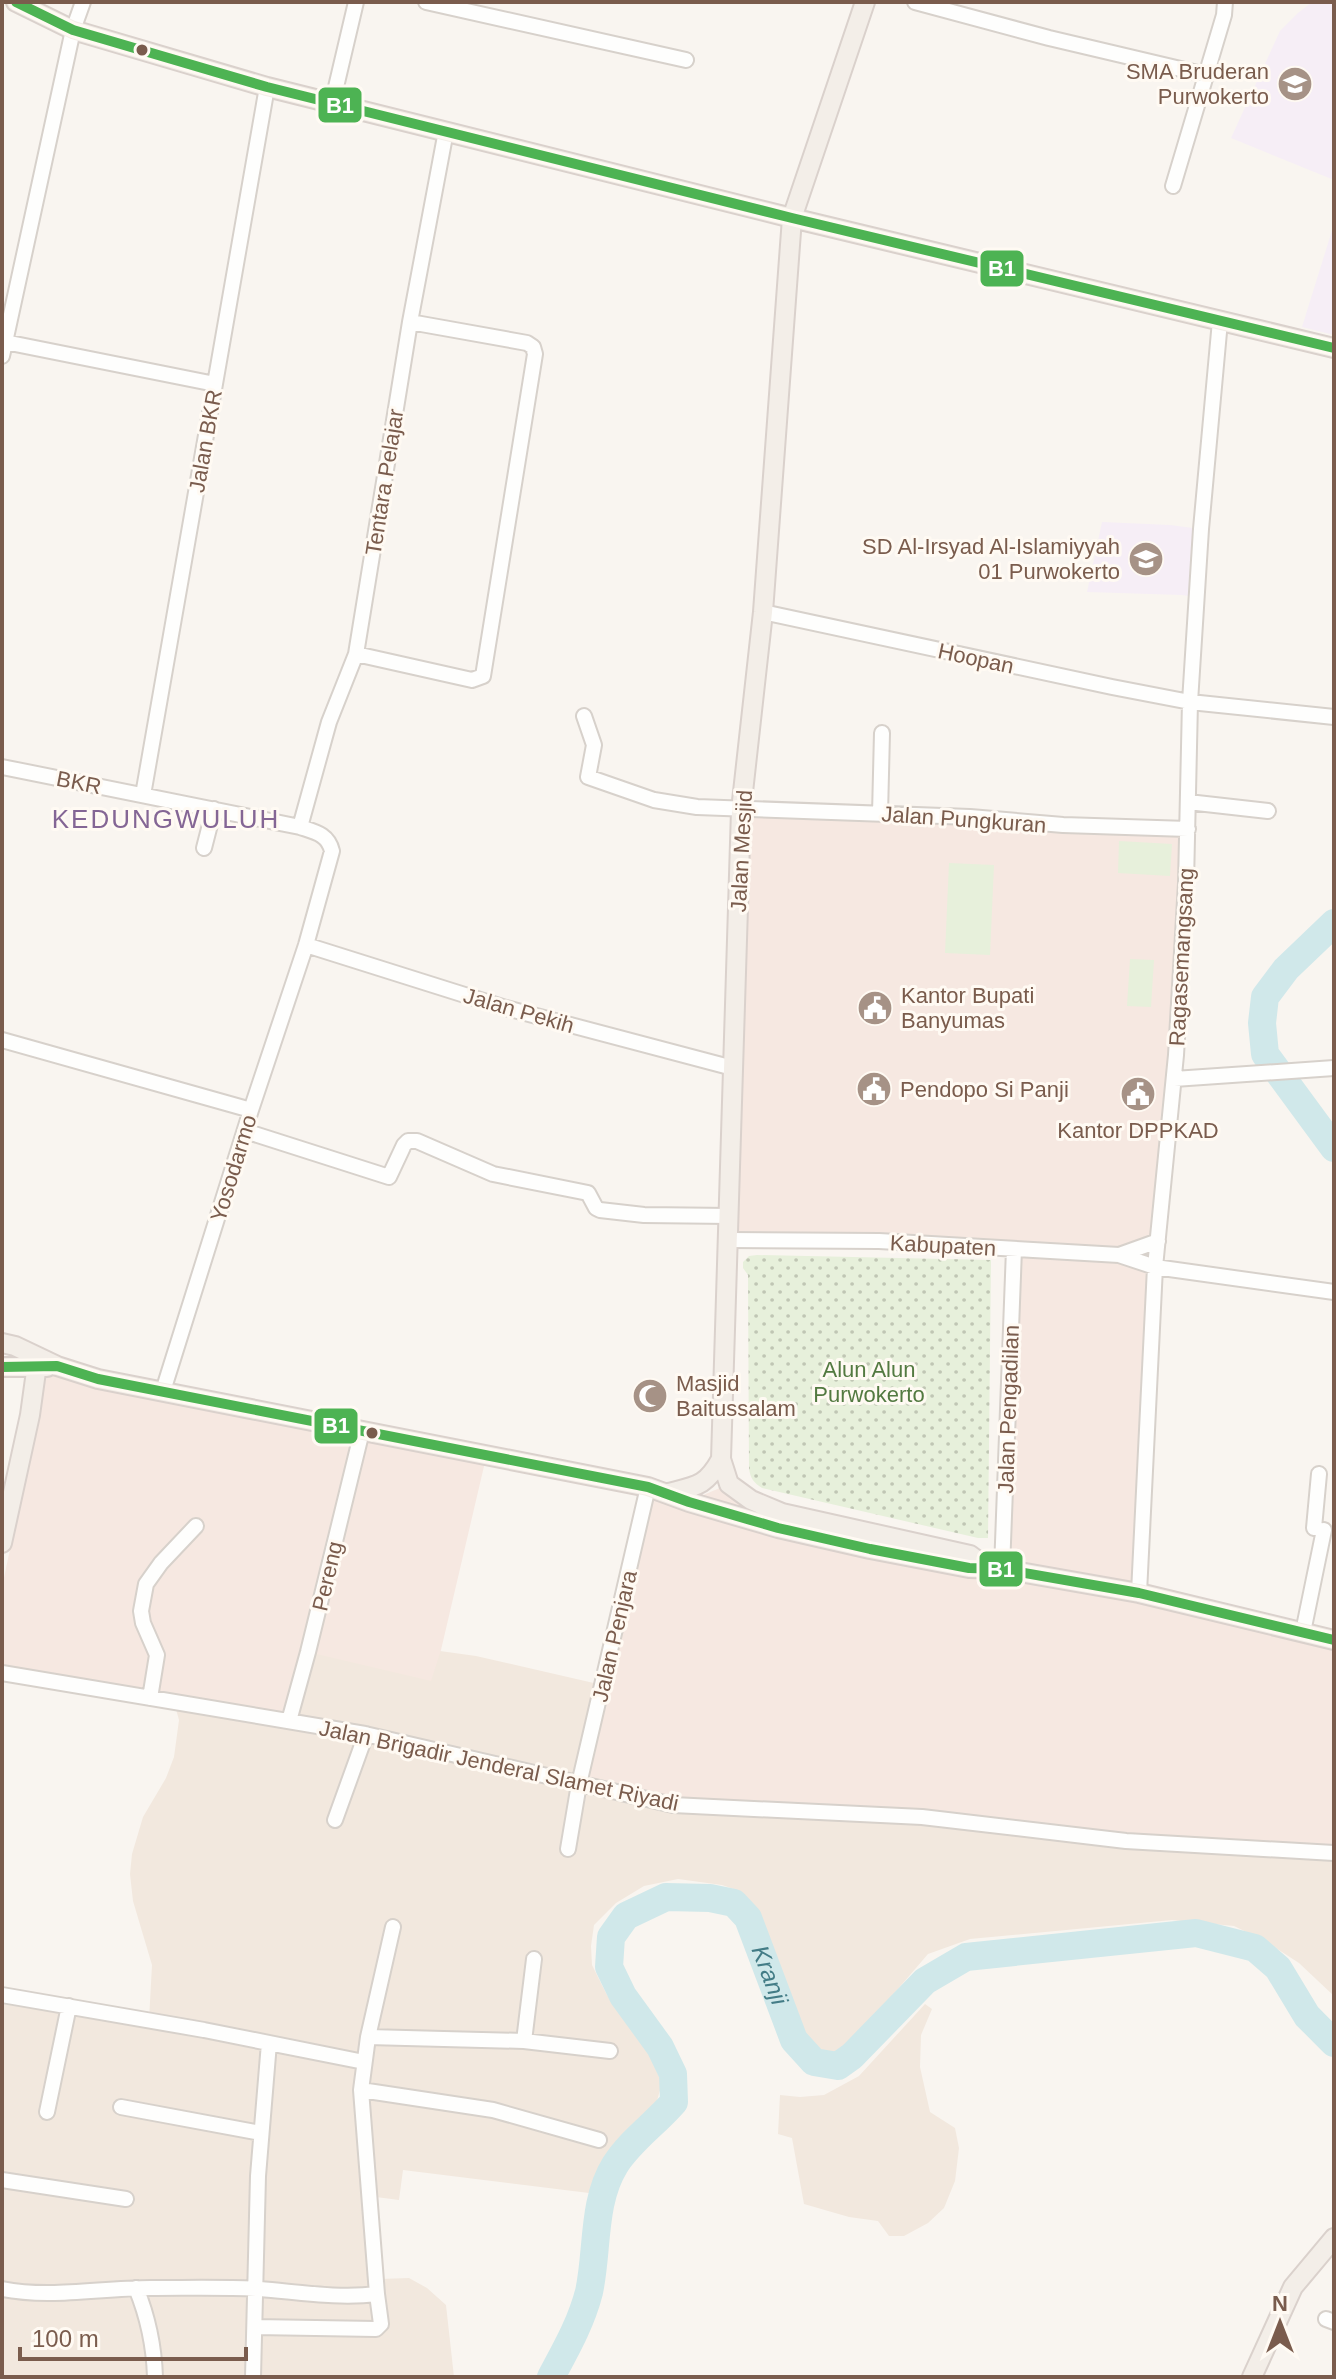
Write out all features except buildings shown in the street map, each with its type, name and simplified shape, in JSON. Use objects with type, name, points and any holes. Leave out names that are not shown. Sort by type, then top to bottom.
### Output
[{"type":"main road","points":[[16,2],[73,30],[267,87],[792,218],[1334,348]]},
{"type":"main road","name":"Jalan Mesjid","points":[[729,1484],[721,1459],[741,810],[763,612],[792,218],[865,2]]},
{"type":"main road","points":[[2,1343],[15,1346],[37,1362]]},
{"type":"main road","points":[[2,1543],[30,1415],[37,1362]]},
{"type":"main road","points":[[2,1367],[37,1362],[98,1379],[671,1492],[696,1496],[729,1484],[751,1500],[782,1513],[970,1555],[994,1568]]},
{"type":"main road","points":[[671,1492],[705,1483],[721,1459]]},
{"type":"main road","points":[[671,1492],[689,1502],[778,1528],[945,1564],[994,1568],[1139,1593],[1334,1640]]},
{"type":"main road","points":[[1252,2377],[1293,2287],[1334,2238]]},
{"type":"street","points":[[83,2],[73,30],[10,282],[4,349],[215,384]]},
{"type":"street","points":[[332,104],[356,2]]},
{"type":"street","points":[[426,2],[686,60]]},
{"type":"street","points":[[915,2],[1206,75]]},
{"type":"street","points":[[1173,186],[1224,15],[1225,2]]},
{"type":"street","name":"Jalan BKR","points":[[143,795],[267,87]]},
{"type":"street","name":"Tentara Pelajar","points":[[300,827],[329,722],[356,654],[410,322],[446,131]]},
{"type":"street","name":"Ragasemangsang","points":[[1139,1593],[1155,1267],[1174,1079],[1188,829],[1190,702],[1201,529],[1220,321]]},
{"type":"street","points":[[356,654],[472,680],[483,676],[535,354],[533,347],[527,343],[410,322]]},
{"type":"street","name":"Hoopan","points":[[763,612],[1190,702],[1334,717]]},
{"type":"street","name":"Jalan Pungkuran","points":[[584,716],[594,745],[587,773],[591,779],[654,800],[741,810],[970,817],[1063,825],[1188,829]]},
{"type":"street","points":[[880,814],[882,733]]},
{"type":"street","name":"BKR","points":[[2,767],[322,834],[329,841],[332,851],[306,945]]},
{"type":"street","points":[[1188,802],[1268,811]]},
{"type":"street","points":[[204,848],[214,809]]},
{"type":"street","name":"Jalan Pekih","points":[[306,945],[506,1008],[733,1068]]},
{"type":"street","name":"Yosodarmo","points":[[163,1391],[306,945]]},
{"type":"street","points":[[2,1040],[251,1110]]},
{"type":"street","points":[[1174,1079],[1334,1068]]},
{"type":"street","points":[[245,1131],[389,1177],[404,1145],[408,1141],[417,1141],[493,1174],[588,1193],[600,1210],[644,1215],[730,1216]]},
{"type":"street","name":"Kabupaten","points":[[729,1240],[879,1241],[1119,1255],[1155,1267],[1334,1292]]},
{"type":"street","points":[[1119,1255],[1158,1241]]},
{"type":"street","name":"Jalan Pengadilan","points":[[994,1568],[1014,1249]]},
{"type":"street","name":"Pereng","points":[[289,1721],[362,1431]]},
{"type":"street","points":[[1303,1632],[1319,1529],[1319,1474]]},
{"type":"street","name":"Jalan Penjara","points":[[568,1849],[579,1784],[648,1487]]},
{"type":"street","points":[[150,1698],[157,1655],[143,1623],[143,1595],[152,1573],[196,1526]]},
{"type":"street","name":"Jalan Brigadir Jenderal Slamet Riyadi","points":[[2,1673],[366,1734],[673,1805],[873,1813],[1126,1841],[1334,1853]]},
{"type":"street","points":[[335,1820],[366,1734]]},
{"type":"street","points":[[255,2327],[376,2329],[381,2324],[361,2090],[368,2037],[393,1927]]},
{"type":"street","points":[[524,2041],[534,1959]]},
{"type":"street","points":[[2,1995],[364,2062]]},
{"type":"street","points":[[47,2112],[69,2006]]},
{"type":"street","points":[[368,2037],[524,2041],[610,2051]]},
{"type":"street","points":[[253,2377],[258,2176],[269,2043]]},
{"type":"street","points":[[361,2090],[493,2110],[599,2140]]},
{"type":"street","points":[[121,2107],[261,2133]]},
{"type":"street","points":[[2,2180],[126,2199]]},
{"type":"street","points":[[2,2289],[21,2293],[136,2288],[377,2294]]},
{"type":"street","points":[[136,2288],[154,2345],[155,2377]]},
{"type":"shaded area","name":"SMA Bruderan Purwokerto","points":[[1312,2],[1334,2],[1334,180],[1231,138],[1280,31]]},
{"type":"shaded area","points":[[1334,224],[1334,335],[1302,327]]},
{"type":"shaded area","name":"SD Al-Irsyad Al-Islamiyyah 01 Purwokerto","points":[[1102,522],[1200,529],[1195,597],[1087,592]]},
{"type":"shaded area","points":[[748,812],[1186,830],[1139,1593],[1334,1640],[1334,1853],[922,1817],[673,1805],[587,1784],[598,1684],[648,1487],[701,1496],[729,1484],[751,1500],[1001,1569],[1008,1251],[729,1240]]},
{"type":"shaded area","points":[[46,1367],[485,1462],[431,1681],[312,1653],[296,1721],[2,1671],[2,1587]]},
{"type":"shaded area","points":[[305,1651],[440,1651],[476,1656],[1334,1853],[1334,1996],[1299,1963],[1234,1926],[1172,1920],[970,1939],[928,1954],[848,2047],[832,2054],[817,2050],[798,2033],[758,1924],[742,1892],[722,1885],[678,1879],[644,1886],[616,1903],[594,1925],[592,1965],[607,1995],[642,2039],[662,2083],[655,2108],[622,2135],[589,2193],[403,2170],[399,2200],[376,2197],[380,2279],[409,2278],[427,2288],[446,2305],[454,2377],[2,2377],[2,1995],[149,2020],[152,1965],[133,1901],[130,1874],[132,1854],[143,1817],[166,1778],[174,1757],[179,1720],[174,1702],[367,1732],[289,1713]]},
{"type":"shaded area","points":[[925,2004],[932,2009],[921,2035],[920,2067],[930,2112],[955,2128],[959,2148],[955,2181],[944,2208],[928,2223],[904,2236],[889,2236],[878,2221],[849,2217],[804,2204],[792,2138],[778,2134],[780,2095],[824,2095],[859,2076]]},
{"type":"green space","points":[[1119,841],[1172,844],[1170,876],[1118,873]]},
{"type":"green space","points":[[949,863],[994,865],[990,955],[945,953]]},
{"type":"green space","points":[[1130,959],[1154,960],[1151,1007],[1127,1006]]},
{"type":"green space","name":"Alun Alun Purwokerto","points":[[749,1256],[991,1260],[988,1538],[762,1488],[755,1482],[749,1468],[748,1275],[743,1262]]},
{"type":"waterway","name":"Kranji","points":[[1334,923],[1286,969],[1265,997],[1262,1023],[1265,1054],[1334,1148]]},
{"type":"waterway","name":"Kranji","points":[[551,2377],[586,2303],[599,2211],[608,2179],[628,2148],[674,2102],[673,2074],[660,2047],[623,1996],[609,1967],[611,1937],[626,1916],[666,1897],[710,1898],[734,1903],[748,1918],[794,2040],[814,2062],[838,2066],[852,2056],[925,1981],[966,1957],[1196,1933],[1255,1948],[1278,1968],[1307,2016],[1334,2043]]},
{"type":"transit line","name":"B1","points":[[16,2],[73,30],[267,87],[792,218],[1334,348]]},
{"type":"transit line","name":"B1","points":[[2,1367],[57,1366],[98,1379],[648,1487],[778,1528],[870,1549],[969,1568],[1002,1569],[1139,1593],[1334,1640]]},
{"type":"place","name":"SMA Bruderan Purwokerto","points":[[1295,84]]},
{"type":"place","name":"SD Al-Irsyad Al-Islamiyyah 01 Purwokerto","points":[[1146,559]]},
{"type":"place","name":"Kantor Bupati Banyumas","points":[[875,1008]]},
{"type":"place","name":"Pendopo Si Panji","points":[[874,1089]]},
{"type":"place","name":"Kantor DPPKAD","points":[[1138,1094]]},
{"type":"place","name":"Masjid Baitussalam","points":[[650,1396]]},
{"type":"district","name":"KEDUNGWULUH","points":[[166,819]]}]
